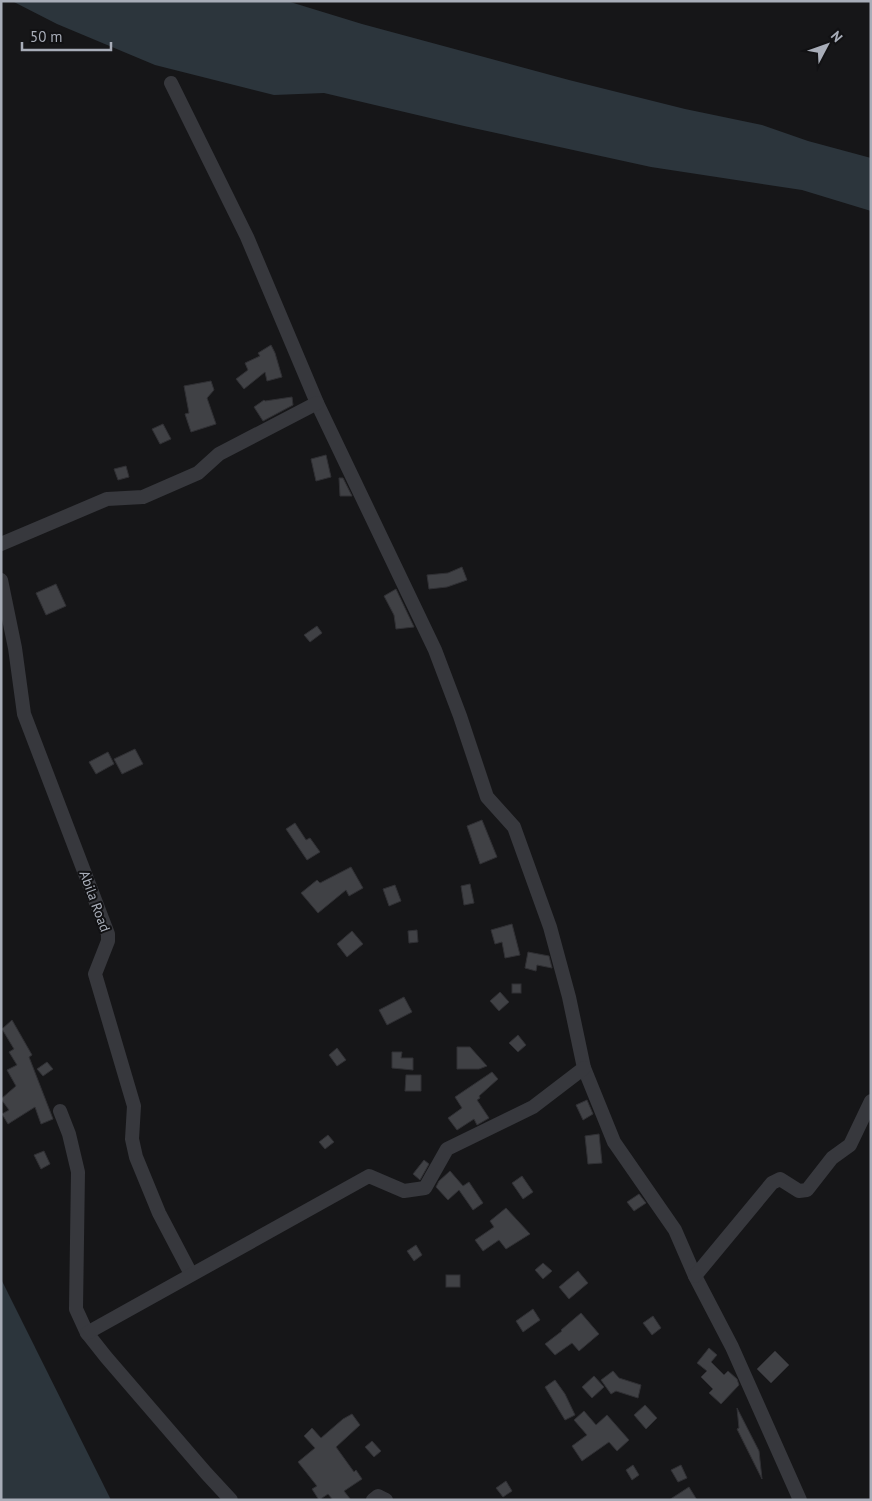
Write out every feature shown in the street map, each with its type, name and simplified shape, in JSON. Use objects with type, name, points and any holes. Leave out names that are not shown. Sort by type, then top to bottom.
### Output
[{"type":"street","points":[[171,83],[247,236],[317,402],[436,650],[487,797],[514,827],[550,927],[569,997],[584,1068],[614,1142],[675,1230],[695,1276],[732,1347],[800,1500]]},
{"type":"street","points":[[1,544],[107,499],[143,497],[198,473],[219,454],[317,402]]},
{"type":"street","name":"Abila Road","points":[[1,580],[15,648],[24,714],[108,934],[108,942],[95,974],[134,1106],[132,1139],[136,1157],[159,1213],[191,1274]]},
{"type":"street","points":[[87,1333],[369,1176],[404,1191],[425,1188],[447,1149],[533,1108],[584,1068]]},
{"type":"street","points":[[695,1276],[772,1183],[780,1179],[799,1190],[807,1190],[832,1158],[850,1145],[871,1101]]},
{"type":"street","points":[[60,1111],[69,1134],[78,1172],[76,1309],[87,1333],[231,1500]]},
{"type":"street","points":[[372,1500],[378,1496],[386,1500]]},
{"type":"shaded area","points":[[12,1],[287,1],[362,24],[569,80],[685,109],[762,125],[808,141],[871,158],[871,211],[802,190],[651,167],[324,93],[274,95],[155,65],[57,24]]},
{"type":"shaded area","points":[[1,1279],[111,1500],[1,1500]]},
{"type":"building","points":[[271,345],[282,377],[267,381],[265,372],[244,389],[236,379],[248,370],[245,363],[260,356],[258,353]]},
{"type":"building","points":[[211,381],[214,390],[207,398],[216,424],[191,432],[185,414],[189,413],[184,386]]},
{"type":"building","points":[[292,397],[293,405],[263,421],[254,407],[264,400]]},
{"type":"building","points":[[163,424],[171,439],[160,444],[152,429]]},
{"type":"building","points":[[326,455],[331,477],[316,481],[311,459]]},
{"type":"building","points":[[126,466],[129,477],[118,480],[114,469]]},
{"type":"building","points":[[339,478],[343,478],[352,496],[340,496]]},
{"type":"building","points":[[462,567],[467,580],[447,587],[429,589],[427,575],[448,573]]},
{"type":"building","points":[[56,584],[66,606],[46,615],[36,593]]},
{"type":"building","points":[[396,589],[414,627],[396,629],[394,615],[384,596]]},
{"type":"building","points":[[317,626],[322,633],[310,642],[304,635]]},
{"type":"building","points":[[135,749],[143,764],[122,774],[114,759]]},
{"type":"building","points":[[108,752],[114,764],[96,774],[89,762]]},
{"type":"building","points":[[482,820],[497,857],[480,864],[467,826]]},
{"type":"building","points":[[295,823],[306,840],[310,838],[320,852],[307,860],[286,829]]},
{"type":"building","points":[[351,867],[363,888],[349,896],[346,890],[318,913],[301,893],[317,880],[320,883]]},
{"type":"building","points":[[470,884],[474,903],[464,905],[461,886]]},
{"type":"building","points":[[395,885],[401,901],[389,906],[383,889]]},
{"type":"building","points":[[512,924],[520,955],[505,958],[502,942],[495,944],[491,930]]},
{"type":"building","points":[[417,930],[418,942],[409,943],[408,931]]},
{"type":"building","points":[[352,931],[363,944],[347,957],[337,944]]},
{"type":"building","points":[[528,952],[549,956],[552,968],[537,965],[536,971],[525,968]]},
{"type":"building","points":[[512,984],[521,984],[521,993],[512,993]]},
{"type":"building","points":[[500,992],[509,1002],[499,1011],[490,1001]]},
{"type":"building","points":[[404,997],[412,1012],[387,1025],[379,1010]]},
{"type":"building","points":[[12,1020],[32,1055],[29,1057],[53,1119],[41,1124],[35,1107],[8,1124],[2,1114],[9,1110],[1,1099],[16,1086],[7,1070],[17,1065],[9,1052],[14,1049],[2,1029]]},
{"type":"building","points":[[518,1035],[526,1045],[518,1052],[509,1043]]},
{"type":"building","points":[[457,1047],[470,1047],[487,1066],[479,1069],[457,1069]]},
{"type":"building","points":[[337,1048],[346,1060],[337,1066],[329,1055]]},
{"type":"building","points":[[392,1052],[402,1052],[401,1058],[413,1058],[413,1070],[392,1068]]},
{"type":"building","points":[[47,1062],[53,1069],[43,1076],[37,1069]]},
{"type":"building","points":[[492,1072],[498,1079],[477,1100],[489,1118],[477,1125],[474,1119],[457,1130],[448,1118],[462,1108],[455,1097]]},
{"type":"building","points":[[406,1075],[421,1075],[421,1091],[405,1091]]},
{"type":"building","points":[[587,1100],[593,1114],[583,1120],[576,1105]]},
{"type":"building","points":[[599,1134],[602,1163],[588,1164],[585,1136]]},
{"type":"building","points":[[328,1135],[334,1142],[325,1149],[319,1142]]},
{"type":"building","points":[[44,1151],[50,1164],[41,1169],[34,1155]]},
{"type":"building","points":[[424,1160],[429,1164],[420,1180],[413,1174]]},
{"type":"building","points":[[450,1171],[463,1186],[469,1182],[483,1203],[473,1210],[459,1190],[448,1200],[436,1187],[439,1181]]},
{"type":"building","points":[[522,1176],[533,1192],[523,1199],[512,1183]]},
{"type":"building","points":[[639,1194],[646,1203],[634,1211],[627,1202]]},
{"type":"building","points":[[506,1208],[530,1234],[506,1249],[499,1240],[483,1251],[475,1240],[494,1227],[490,1221]]},
{"type":"building","points":[[416,1245],[422,1255],[414,1261],[407,1251]]},
{"type":"building","points":[[543,1263],[552,1271],[543,1279],[535,1270]]},
{"type":"building","points":[[578,1271],[588,1283],[569,1299],[559,1287]]},
{"type":"building","points":[[446,1275],[460,1275],[460,1287],[446,1287]]},
{"type":"building","points":[[533,1309],[540,1320],[523,1332],[516,1321]]},
{"type":"building","points":[[581,1313],[599,1334],[579,1351],[572,1343],[555,1355],[545,1344]]},
{"type":"building","points":[[653,1316],[661,1328],[652,1335],[643,1323]]},
{"type":"building","points":[[709,1348],[717,1355],[711,1362],[724,1375],[728,1371],[737,1379],[739,1385],[721,1404],[709,1393],[713,1389],[701,1377],[707,1371],[697,1363]]},
{"type":"building","points":[[775,1351],[789,1365],[771,1383],[757,1369]]},
{"type":"building","points":[[613,1371],[619,1378],[641,1385],[638,1398],[616,1391],[611,1394],[601,1380]]},
{"type":"building","points":[[594,1376],[604,1387],[592,1398],[582,1387]]},
{"type":"building","points":[[555,1380],[565,1394],[575,1415],[565,1420],[545,1387]]},
{"type":"building","points":[[645,1405],[657,1418],[646,1429],[634,1415]]},
{"type":"building","points":[[737,1408],[759,1451],[762,1479],[737,1429],[739,1428]]},
{"type":"building","points":[[584,1411],[596,1425],[607,1415],[629,1440],[617,1451],[609,1442],[582,1461],[572,1446],[587,1435],[574,1420]]},
{"type":"building","points":[[352,1414],[360,1425],[336,1447],[354,1472],[356,1470],[362,1479],[344,1491],[351,1500],[333,1500],[328,1494],[319,1500],[312,1489],[317,1486],[298,1462],[315,1448],[304,1436],[312,1428],[321,1438],[343,1419]]},
{"type":"building","points":[[372,1441],[381,1451],[374,1457],[365,1447]]},
{"type":"building","points":[[633,1465],[639,1475],[632,1480],[626,1470]]},
{"type":"building","points":[[681,1465],[687,1478],[678,1482],[671,1470]]},
{"type":"building","points":[[506,1481],[512,1491],[503,1497],[496,1488]]},
{"type":"building","points":[[689,1487],[697,1500],[669,1500]]}]
